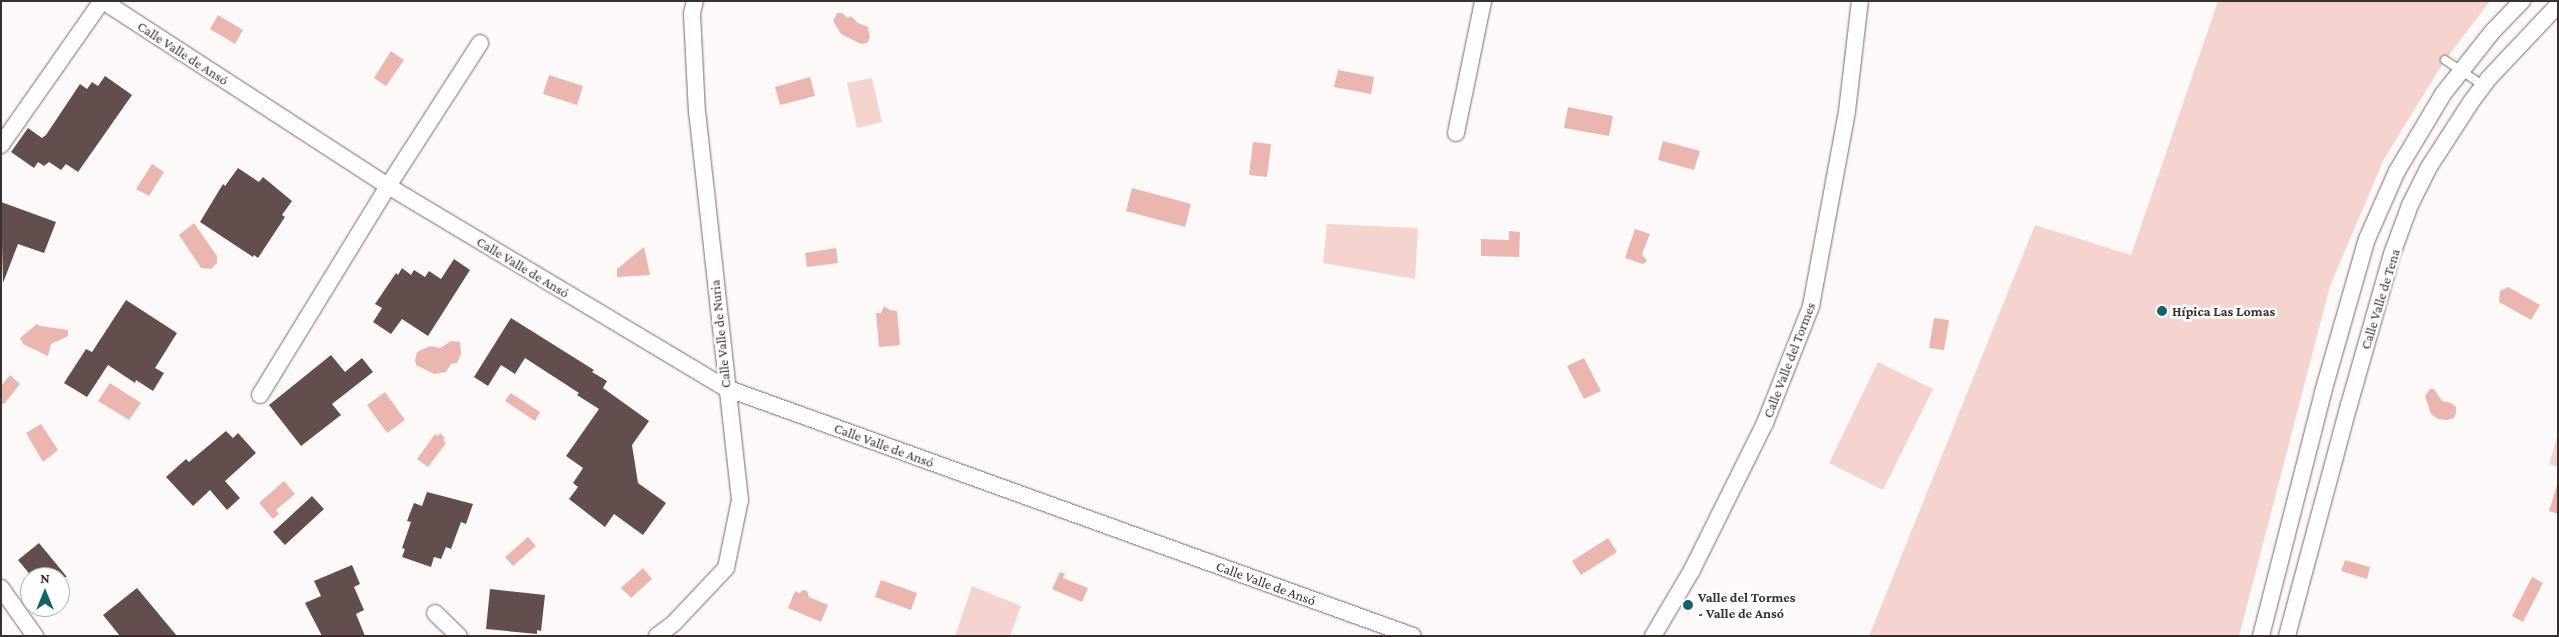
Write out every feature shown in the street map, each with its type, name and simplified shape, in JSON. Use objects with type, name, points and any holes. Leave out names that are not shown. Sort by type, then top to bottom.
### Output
[{"type":"street","name":"Calle Valle de Ansó","points":[[1,145],[103,1],[388,186],[726,388],[1413,636]]},
{"type":"street","name":"Calle Valle de Nuria","points":[[657,636],[674,623],[726,568],[740,500],[726,388],[697,113],[692,13],[695,1]]},
{"type":"street","points":[[1456,133],[1483,1]]},
{"type":"street","name":"Calle Valle del Tormes","points":[[1653,636],[1692,570],[1765,422],[1811,306],[1848,111],[1860,1]]},
{"type":"street","name":"Calle Valle de Tena","points":[[2261,636],[2321,402],[2367,239],[2397,171],[2443,94],[2493,30],[2522,1]]},
{"type":"street","name":"Calle Valle de Tena","points":[[2287,636],[2392,254],[2410,205],[2429,167],[2484,86],[2558,5]]},
{"type":"street","points":[[260,395],[388,186],[480,43]]},
{"type":"street","points":[[1,588],[35,636]]},
{"type":"street","points":[[435,613],[459,636]]},
{"type":"lane","points":[[2445,60],[2484,86]]},
{"type":"shaded area","name":"Hípica Las Lomas","points":[[2218,1],[2490,1],[2445,60],[2384,159],[2330,286],[2239,636],[1869,636],[2035,225],[2131,255]]},
{"type":"shaded area","points":[[837,13],[842,13],[848,18],[851,16],[858,23],[868,27],[870,38],[867,43],[861,44],[841,34],[833,21]]},
{"type":"shaded area","points":[[218,15],[243,30],[235,44],[210,29]]},
{"type":"shaded area","points":[[391,51],[404,60],[386,86],[374,78]]},
{"type":"shaded area","points":[[1338,70],[1374,77],[1371,94],[1334,87]]},
{"type":"shaded area","points":[[549,75],[583,86],[577,105],[543,94]]},
{"type":"shaded area","points":[[810,77],[815,96],[780,105],[775,87]]},
{"type":"shaded area","points":[[872,78],[882,122],[857,128],[847,83]]},
{"type":"shaded area","points":[[1568,107],[1613,116],[1609,136],[1564,128]]},
{"type":"shaded area","points":[[1663,141],[1700,151],[1694,170],[1658,160]]},
{"type":"shaded area","points":[[1253,142],[1271,144],[1267,177],[1249,175]]},
{"type":"shaded area","points":[[152,164],[164,172],[149,196],[136,189]]},
{"type":"shaded area","points":[[1132,188],[1191,204],[1185,227],[1126,211]]},
{"type":"shaded area","points":[[194,223],[217,256],[217,263],[211,269],[201,268],[179,235]]},
{"type":"shaded area","points":[[1327,224],[1418,228],[1415,279],[1323,263]]},
{"type":"shaded area","points":[[1635,229],[1650,234],[1642,254],[1647,261],[1643,264],[1625,258]]},
{"type":"shaded area","points":[[1509,231],[1520,232],[1519,257],[1481,256],[1481,239],[1509,240]]},
{"type":"shaded area","points":[[644,247],[650,275],[617,277],[617,269]]},
{"type":"shaded area","points":[[836,248],[838,263],[807,267],[805,253]]},
{"type":"shaded area","points":[[2508,287],[2540,305],[2531,320],[2499,302],[2500,291]]},
{"type":"shaded area","points":[[884,306],[890,310],[897,311],[900,345],[879,347],[876,313],[881,313]]},
{"type":"shaded area","points":[[1934,318],[1949,320],[1944,350],[1929,348]]},
{"type":"shaded area","points":[[37,324],[68,330],[68,336],[51,344],[48,356],[23,344],[20,338]]},
{"type":"shaded area","points":[[451,341],[460,342],[461,354],[457,363],[451,364],[446,372],[434,374],[416,365],[417,352],[430,346],[440,348]]},
{"type":"shaded area","points":[[1584,358],[1601,391],[1584,399],[1567,366]]},
{"type":"shaded area","points":[[1878,362],[1933,389],[1883,490],[1829,463]]},
{"type":"shaded area","points":[[10,375],[20,384],[4,404],[1,403],[1,386]]},
{"type":"shaded area","points":[[110,383],[141,403],[129,420],[98,401]]},
{"type":"shaded area","points":[[2430,389],[2434,389],[2442,401],[2451,403],[2456,407],[2454,418],[2447,420],[2438,419],[2431,414],[2425,396]]},
{"type":"shaded area","points":[[385,392],[405,420],[387,433],[367,405]]},
{"type":"shaded area","points":[[511,393],[540,412],[535,421],[505,401]]},
{"type":"shaded area","points":[[41,424],[58,450],[43,462],[26,433]]},
{"type":"shaded area","points":[[440,433],[445,438],[443,440],[446,443],[428,467],[417,459],[435,434],[438,436]]},
{"type":"shaded area","points":[[2558,434],[2558,467],[2549,464]]},
{"type":"shaded area","points":[[284,481],[295,494],[276,510],[279,514],[273,519],[259,503]]},
{"type":"shaded area","points":[[2558,482],[2558,514],[2549,511]]},
{"type":"shaded area","points":[[528,537],[536,546],[513,566],[505,557]]},
{"type":"shaded area","points":[[1608,538],[1617,552],[1581,575],[1572,561]]},
{"type":"shaded area","points":[[2345,560],[2370,567],[2367,579],[2341,571]]},
{"type":"shaded area","points":[[643,568],[652,579],[631,598],[621,588]]},
{"type":"shaded area","points":[[1060,572],[1065,574],[1063,578],[1088,588],[1082,602],[1052,589]]},
{"type":"shaded area","points":[[2532,577],[2543,583],[2523,622],[2512,616]]},
{"type":"shaded area","points":[[881,580],[917,593],[911,610],[875,597]]},
{"type":"shaded area","points":[[972,586],[1021,606],[1010,636],[955,636]]},
{"type":"shaded area","points":[[803,590],[807,591],[809,597],[828,605],[821,622],[788,608],[795,591],[799,593]]},
{"type":"building","points":[[105,76],[132,95],[78,172],[66,164],[61,170],[49,162],[44,166],[38,162],[34,168],[11,152],[28,128],[42,138],[46,135],[80,84],[87,89],[92,82],[98,86]]},
{"type":"building","points":[[238,168],[259,182],[263,177],[292,201],[282,215],[285,217],[258,258],[254,255],[253,257],[200,222],[223,184],[225,186]]},
{"type":"building","points":[[1,202],[56,222],[44,253],[18,244],[3,283]]},
{"type":"building","points":[[454,259],[470,270],[428,336],[402,319],[391,334],[373,322],[382,308],[375,304],[396,273],[398,275],[402,268],[411,275],[414,270],[425,277],[429,271],[441,279]]},
{"type":"building","points":[[126,300],[177,333],[155,368],[164,373],[153,391],[136,380],[135,383],[108,365],[87,397],[64,383],[86,349],[92,352]]},
{"type":"building","points":[[511,318],[594,370],[592,372],[607,381],[603,388],[649,421],[632,445],[638,483],[666,503],[643,535],[614,514],[605,527],[569,499],[578,487],[573,483],[583,468],[566,456],[599,409],[577,395],[579,393],[525,358],[515,374],[501,365],[488,386],[474,377]]},
{"type":"building","points":[[331,355],[345,372],[362,358],[373,372],[332,404],[341,415],[301,446],[269,405]]},
{"type":"building","points":[[226,431],[233,438],[238,433],[256,453],[225,481],[240,498],[227,510],[210,490],[193,506],[166,477],[186,459],[189,462]]},
{"type":"building","points":[[427,492],[473,504],[466,524],[461,522],[451,549],[446,547],[441,559],[434,557],[431,567],[402,557],[405,549],[402,548],[411,522],[407,521],[414,503],[422,506]]},
{"type":"building","points":[[312,496],[324,509],[285,545],[273,532]]},
{"type":"building","points":[[39,543],[59,567],[24,567],[18,560]]},
{"type":"building","points":[[352,565],[360,584],[354,587],[364,610],[356,614],[365,636],[322,636],[305,603],[321,596],[314,581]]},
{"type":"building","points":[[137,588],[177,636],[120,636],[103,615]]},
{"type":"building","points":[[490,589],[545,595],[541,631],[537,630],[537,634],[486,629]]},
{"type":"place","name":"Hípica Las Lomas","points":[[2162,311]]},
{"type":"place","name":"Valle del Tormes - Valle de Ansó","points":[[1688,605]]}]
